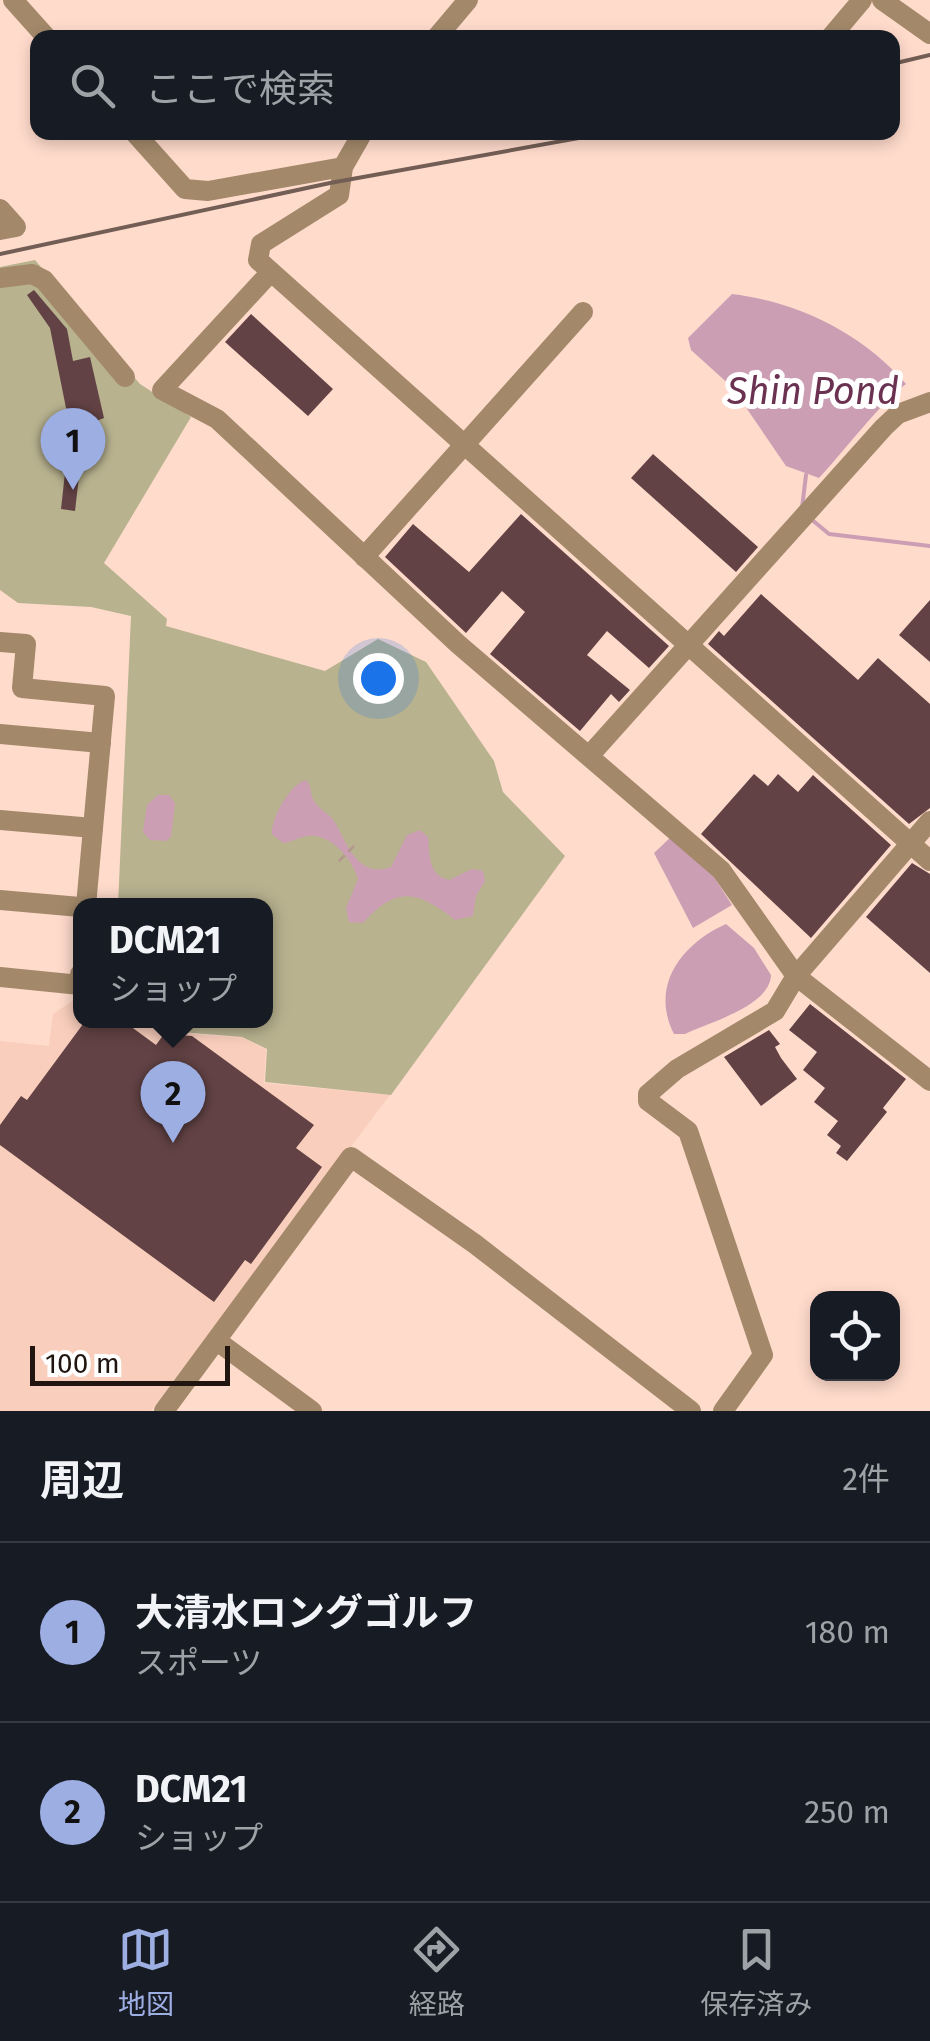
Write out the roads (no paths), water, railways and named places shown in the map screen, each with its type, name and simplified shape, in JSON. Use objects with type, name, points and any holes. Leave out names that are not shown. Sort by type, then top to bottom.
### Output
[{"type":"street","points":[[14,0],[40,30]]},
{"type":"street","points":[[443,30],[468,0]]},
{"type":"street","points":[[837,30],[862,0]]},
{"type":"street","points":[[882,0],[930,34]]},
{"type":"street","points":[[141,140],[185,189],[208,192],[344,167]]},
{"type":"street","points":[[359,140],[344,167],[339,195],[261,244],[258,260],[269,274],[930,861]]},
{"type":"street","points":[[0,209],[16,227],[0,230]]},
{"type":"street","points":[[0,278],[32,274],[44,280],[125,378]]},
{"type":"street","points":[[269,274],[162,390],[217,418],[364,557],[721,870],[796,976],[930,1081]]},
{"type":"street","points":[[364,557],[583,312]]},
{"type":"street","points":[[589,756],[884,427],[898,414],[930,402]]},
{"type":"street","points":[[0,642],[26,644],[22,688],[105,696],[84,898]]},
{"type":"street","points":[[0,734],[100,743]]},
{"type":"street","points":[[0,820],[93,828]]},
{"type":"street","points":[[723,1411],[763,1355],[688,1131],[648,1101],[648,1094],[677,1069],[775,1011],[796,976],[930,821]]},
{"type":"street","points":[[0,900],[73,905]]},
{"type":"street","points":[[0,977],[73,984]]},
{"type":"street","points":[[164,1411],[351,1156],[475,1244],[691,1411]]},
{"type":"street","points":[[217,1342],[312,1411]]},
{"type":"water","name":"Shin Pond","points":[[732,294],[781,304],[827,323],[870,350],[906,384],[874,414],[819,478],[786,466],[732,387],[691,350],[688,338]]},
{"type":"water","points":[[306,780],[314,801],[334,821],[362,864],[370,868],[391,867],[407,835],[420,830],[428,837],[431,864],[437,874],[449,880],[472,869],[483,871],[485,881],[476,896],[473,916],[455,920],[430,903],[408,896],[387,902],[363,923],[349,922],[346,908],[358,879],[346,856],[333,843],[317,836],[283,843],[272,834],[283,802]]},
{"type":"water","points":[[158,795],[169,795],[175,803],[171,837],[166,841],[150,840],[143,832],[147,805]]},
{"type":"water","points":[[672,836],[707,866],[732,905],[693,928],[654,853]]},
{"type":"water","points":[[726,924],[754,948],[771,975],[768,986],[761,996],[737,1012],[685,1034],[674,1034],[666,999],[674,968],[696,942]]},
{"type":"waterway","points":[[802,508],[806,475]]},
{"type":"waterway","points":[[811,519],[829,534],[930,546]]},
{"type":"railway","points":[[900,62],[930,55]]},
{"type":"railway","points":[[0,254],[330,183],[568,140]]},
{"type":"place","name":"大清水ロングゴルフ","points":[[73,490]]},
{"type":"place","name":"DCM21","points":[[173,1143]]}]
